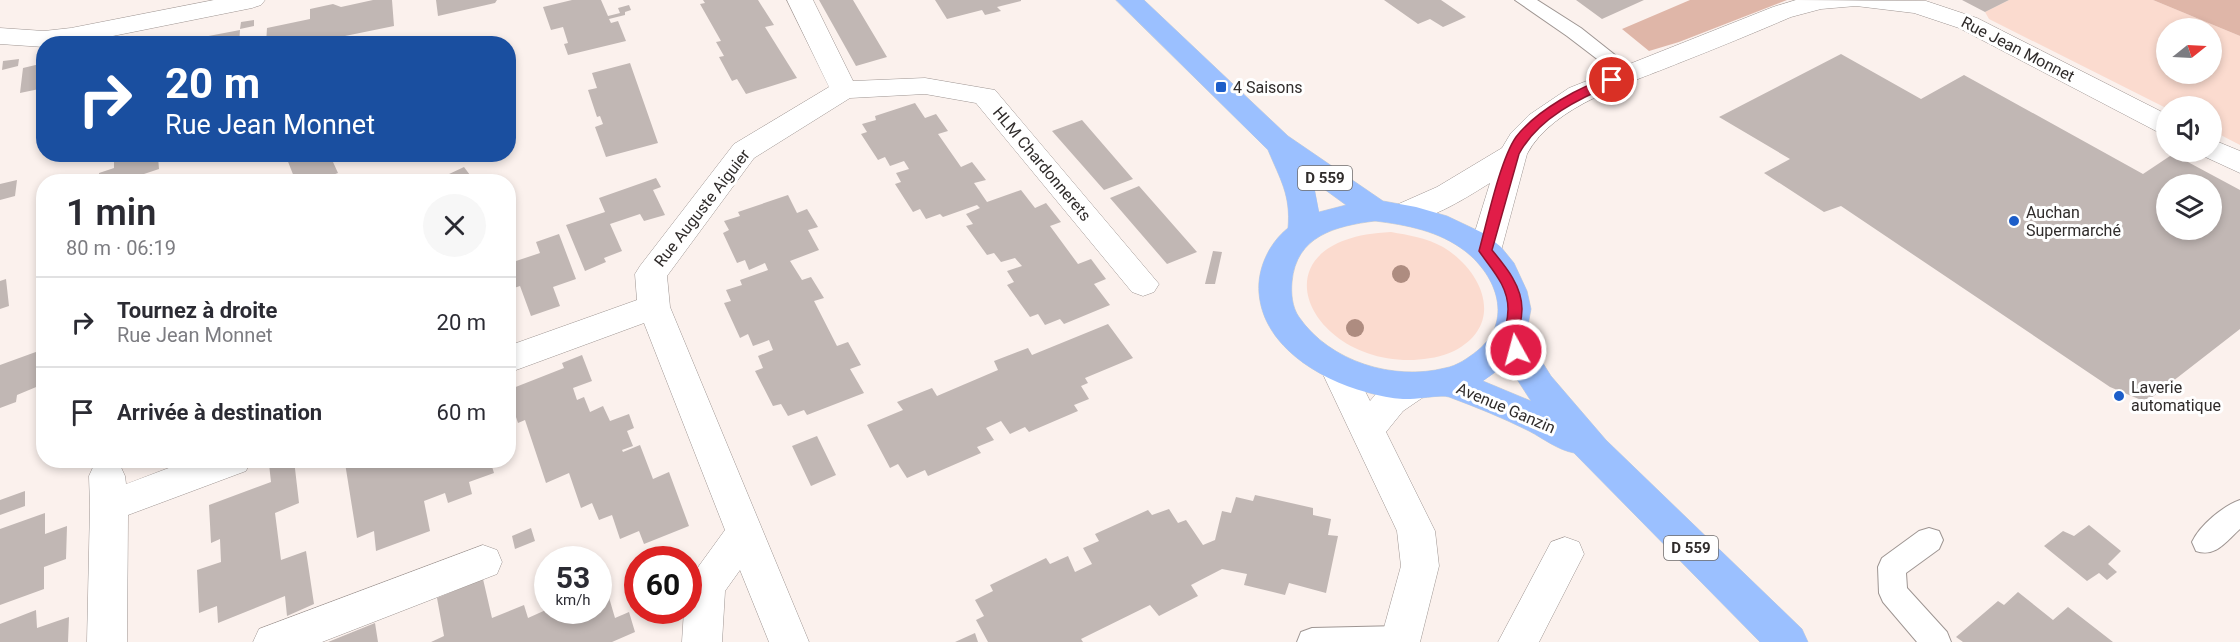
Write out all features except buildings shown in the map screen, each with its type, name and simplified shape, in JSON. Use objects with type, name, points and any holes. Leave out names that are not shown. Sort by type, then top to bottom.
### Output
[{"type":"main road","name":"D 559","points":[[1129,0],[1278,143],[1375,211]]},
{"type":"main road","name":"D 559","points":[[1278,143],[1297,176],[1304,196],[1304,231]]},
{"type":"main road","points":[[1375,211],[1405,213],[1435,221],[1462,234],[1485,251],[1507,278],[1515,308],[1510,338],[1496,357],[1474,372],[1447,382],[1413,386],[1377,382],[1337,368],[1309,350],[1286,326],[1275,300],[1275,274],[1284,250],[1304,231],[1332,218],[1375,211]]},
{"type":"main road","name":"Avenue Ganzin","points":[[1510,338],[1522,363],[1541,390],[1595,453],[1788,642]]},
{"type":"main road","name":"Avenue Ganzin","points":[[1447,382],[1550,424],[1595,453]]},
{"type":"street","points":[[71,36],[252,0]]},
{"type":"street","points":[[800,0],[844,90]]},
{"type":"street","points":[[1485,251],[1513,154],[1521,139],[1539,121],[1555,110],[1579,94],[1782,12],[1820,1],[1851,0]]},
{"type":"street","name":"Rue Jean Monnet","points":[[1860,0],[1898,2],[1917,6],[1968,23],[2156,120]]},
{"type":"street","points":[[0,36],[36,38]]},
{"type":"street","name":"HLM Chardonnerets","points":[[844,90],[925,86],[985,96],[1143,284]]},
{"type":"street","name":"Rue Auguste Aiguier","points":[[789,642],[654,307],[651,273],[744,151],[844,90]]},
{"type":"street","points":[[1405,213],[1439,201],[1463,188],[1513,154]]},
{"type":"street","points":[[2222,154],[2240,163]]},
{"type":"street","points":[[516,357],[654,307]]},
{"type":"street","points":[[1337,368],[1416,531],[1420,566],[1400,641]]},
{"type":"street","points":[[1368,429],[1391,401],[1413,386]]},
{"type":"street","points":[[107,642],[108,491],[201,468]]},
{"type":"street","points":[[702,642],[706,586],[744,534]]},
{"type":"street","points":[[1518,642],[1565,554]]},
{"type":"street","points":[[273,642],[483,562]]},
{"type":"lane","points":[[1524,0],[1574,32],[1629,74]]},
{"type":"lane","points":[[2206,542],[2240,512]]},
{"type":"lane","points":[[1929,540],[1892,567],[1893,593],[1936,642]]},
{"type":"lane","points":[[1312,642],[1400,641]]},
{"type":"shaded area","points":[[1690,0],[1787,0],[1679,42],[1649,51],[1622,29]]},
{"type":"shaded area","points":[[2009,0],[2153,0],[2196,18],[2156,18],[2156,84],[2222,84],[2222,29],[2240,36],[2240,145],[2222,136],[2222,96],[2156,96],[2156,103],[1989,19],[1985,12]]},
{"type":"shaded area","points":[[2153,0],[2240,0],[2240,36],[2222,29],[2222,18],[2196,18]]},
{"type":"shaded area","points":[[1391,232],[1424,239],[1443,247],[1457,257],[1478,283],[1483,298],[1484,313],[1480,327],[1470,340],[1454,351],[1445,355],[1414,360],[1376,356],[1345,343],[1322,323],[1309,300],[1308,276],[1320,255],[1347,239]]},
{"type":"place","name":"4 Saisons","points":[[1221,87]]},
{"type":"place","name":"Auchan Supermarché","points":[[2014,221]]},
{"type":"place","name":"Laverie automatique","points":[[2119,396]]},
{"type":"route","points":[[1516,350],[1510,338],[1515,308],[1507,278],[1485,251],[1513,154],[1521,139],[1539,121],[1579,94],[1612,80]]}]
